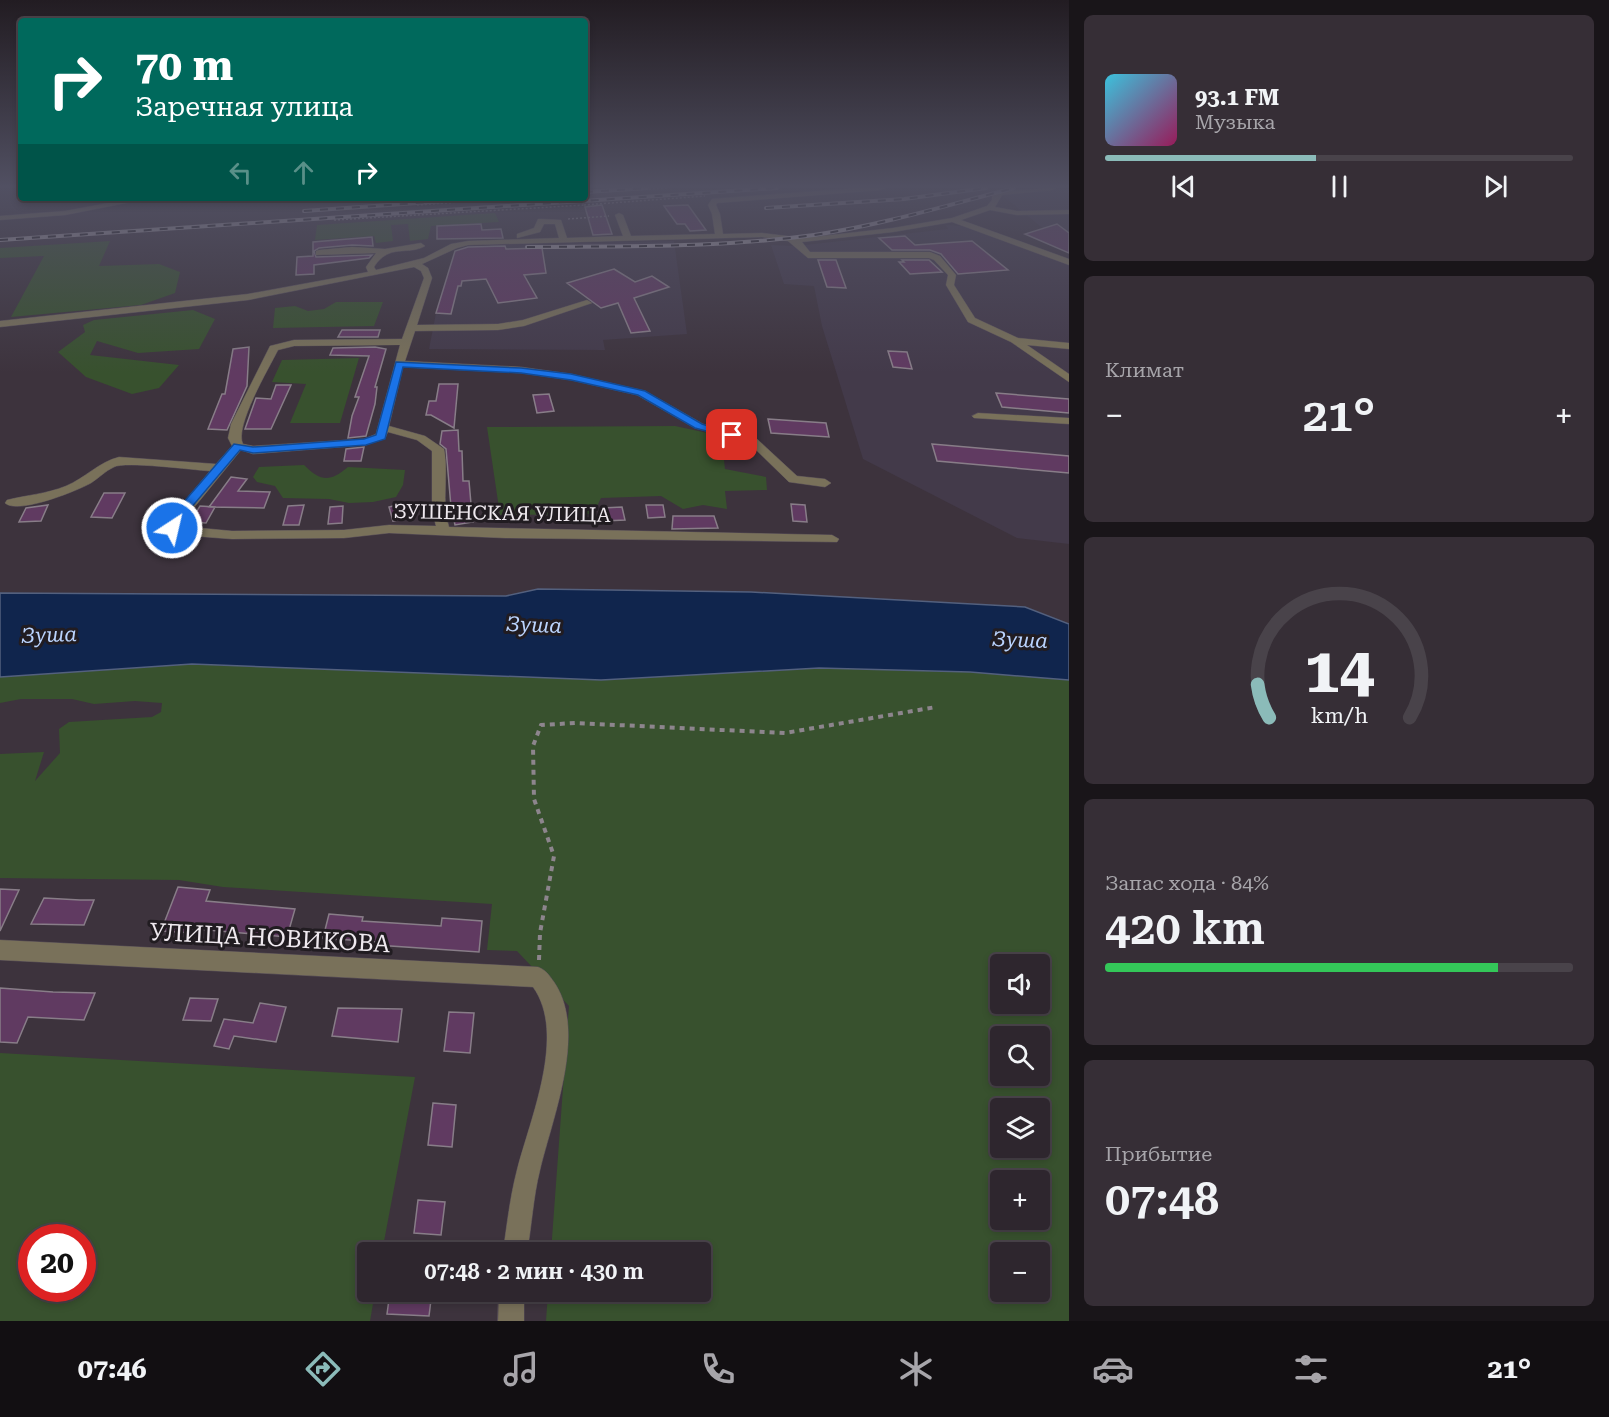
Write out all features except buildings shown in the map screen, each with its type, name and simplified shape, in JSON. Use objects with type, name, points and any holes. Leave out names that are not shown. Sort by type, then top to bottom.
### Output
[{"type":"street","points":[[373,274],[371,264],[384,250]]},
{"type":"street","points":[[319,253],[387,250]]},
{"type":"street","points":[[0,324],[248,297],[417,264],[446,250]]},
{"type":"street","points":[[804,250],[808,255],[930,255],[937,258],[952,275],[950,285],[970,320],[1016,341],[1069,379]]},
{"type":"street","points":[[1035,250],[1069,262]]},
{"type":"street","points":[[406,342],[294,343],[274,348],[237,424],[234,438],[238,446],[253,450],[366,442],[381,436],[399,364],[428,278],[425,270],[417,264]]},
{"type":"street","points":[[411,328],[498,327],[524,323],[587,303]]},
{"type":"street","points":[[1016,341],[1069,346]]},
{"type":"street","points":[[399,364],[521,370],[571,377],[641,393],[699,426],[753,441],[793,479],[825,483]]},
{"type":"street","points":[[978,416],[1069,421]]},
{"type":"street","points":[[384,428],[421,438],[438,449],[440,459],[438,511],[444,530]]},
{"type":"street","points":[[11,503],[44,499],[70,489],[91,478],[109,463],[120,461],[221,468],[238,446]]},
{"type":"street","name":"ЗУШЕНСКАЯ УЛИЦА","points":[[221,468],[173,522],[172,528],[178,531],[232,535],[344,534],[388,529],[505,534],[832,539]]},
{"type":"street","name":"УЛИЦА НОВИКОВА","points":[[0,950],[538,977]]},
{"type":"street","points":[[516,1242],[523,1193],[552,1078],[557,1047],[556,1017],[550,994],[538,977]]},
{"type":"street","points":[[511,1321],[512,1302]]},
{"type":"path","points":[[538,977],[540,933],[554,856],[534,799],[533,746],[542,725],[575,723],[785,733],[936,707]]},
{"type":"shaded area","points":[[675,250],[687,334],[603,340],[605,350],[429,349],[436,313],[450,268],[489,251]]},
{"type":"shaded area","points":[[773,250],[1027,250],[1069,265],[1069,544],[1017,538],[863,459],[822,326],[814,286],[784,284]]},
{"type":"green space","points":[[0,250],[106,250],[99,266],[159,264],[180,272],[175,293],[141,305],[11,317],[44,256],[0,258]]},
{"type":"green space","points":[[336,302],[383,302],[374,326],[273,328],[275,308],[295,306],[308,311],[324,309]]},
{"type":"green space","points":[[193,310],[215,319],[199,349],[138,353],[97,341],[90,355],[179,365],[159,388],[132,394],[86,377],[58,352],[85,332],[83,325],[94,320]]},
{"type":"green space","points":[[359,358],[340,423],[290,423],[306,384],[272,382],[282,360]]},
{"type":"green space","points":[[675,426],[740,440],[754,446],[753,458],[724,460],[725,469],[766,477],[767,490],[725,491],[727,509],[703,505],[683,509],[661,496],[601,498],[593,514],[500,515],[487,427]]},
{"type":"green space","points":[[304,465],[316,475],[326,478],[348,467],[405,470],[403,485],[396,497],[373,502],[349,503],[329,499],[283,498],[275,486],[257,482],[253,477],[259,467]]},
{"type":"green space","points":[[192,664],[601,680],[819,668],[970,672],[1069,680],[1069,1321],[546,1321],[547,1302],[711,1302],[711,1242],[552,1242],[569,1006],[517,951],[487,950],[492,904],[223,887],[179,880],[0,878],[0,754],[44,752],[35,781],[60,753],[59,729],[69,722],[152,717],[161,712],[162,703],[135,701],[94,704],[72,699],[21,699],[0,703],[0,677]]},
{"type":"green space","points":[[0,1053],[415,1077],[384,1242],[357,1242],[357,1302],[373,1302],[370,1321],[0,1321]]},
{"type":"water","name":"Зуша","points":[[538,589],[751,592],[1025,607],[1069,624],[1069,680],[970,672],[819,668],[601,680],[192,664],[0,677],[0,593],[506,596]]},
{"type":"route","points":[[172,528],[173,522],[238,446],[253,450],[269,449],[366,442],[381,436],[399,364],[521,370],[571,377],[641,393],[699,426],[732,435]]}]
